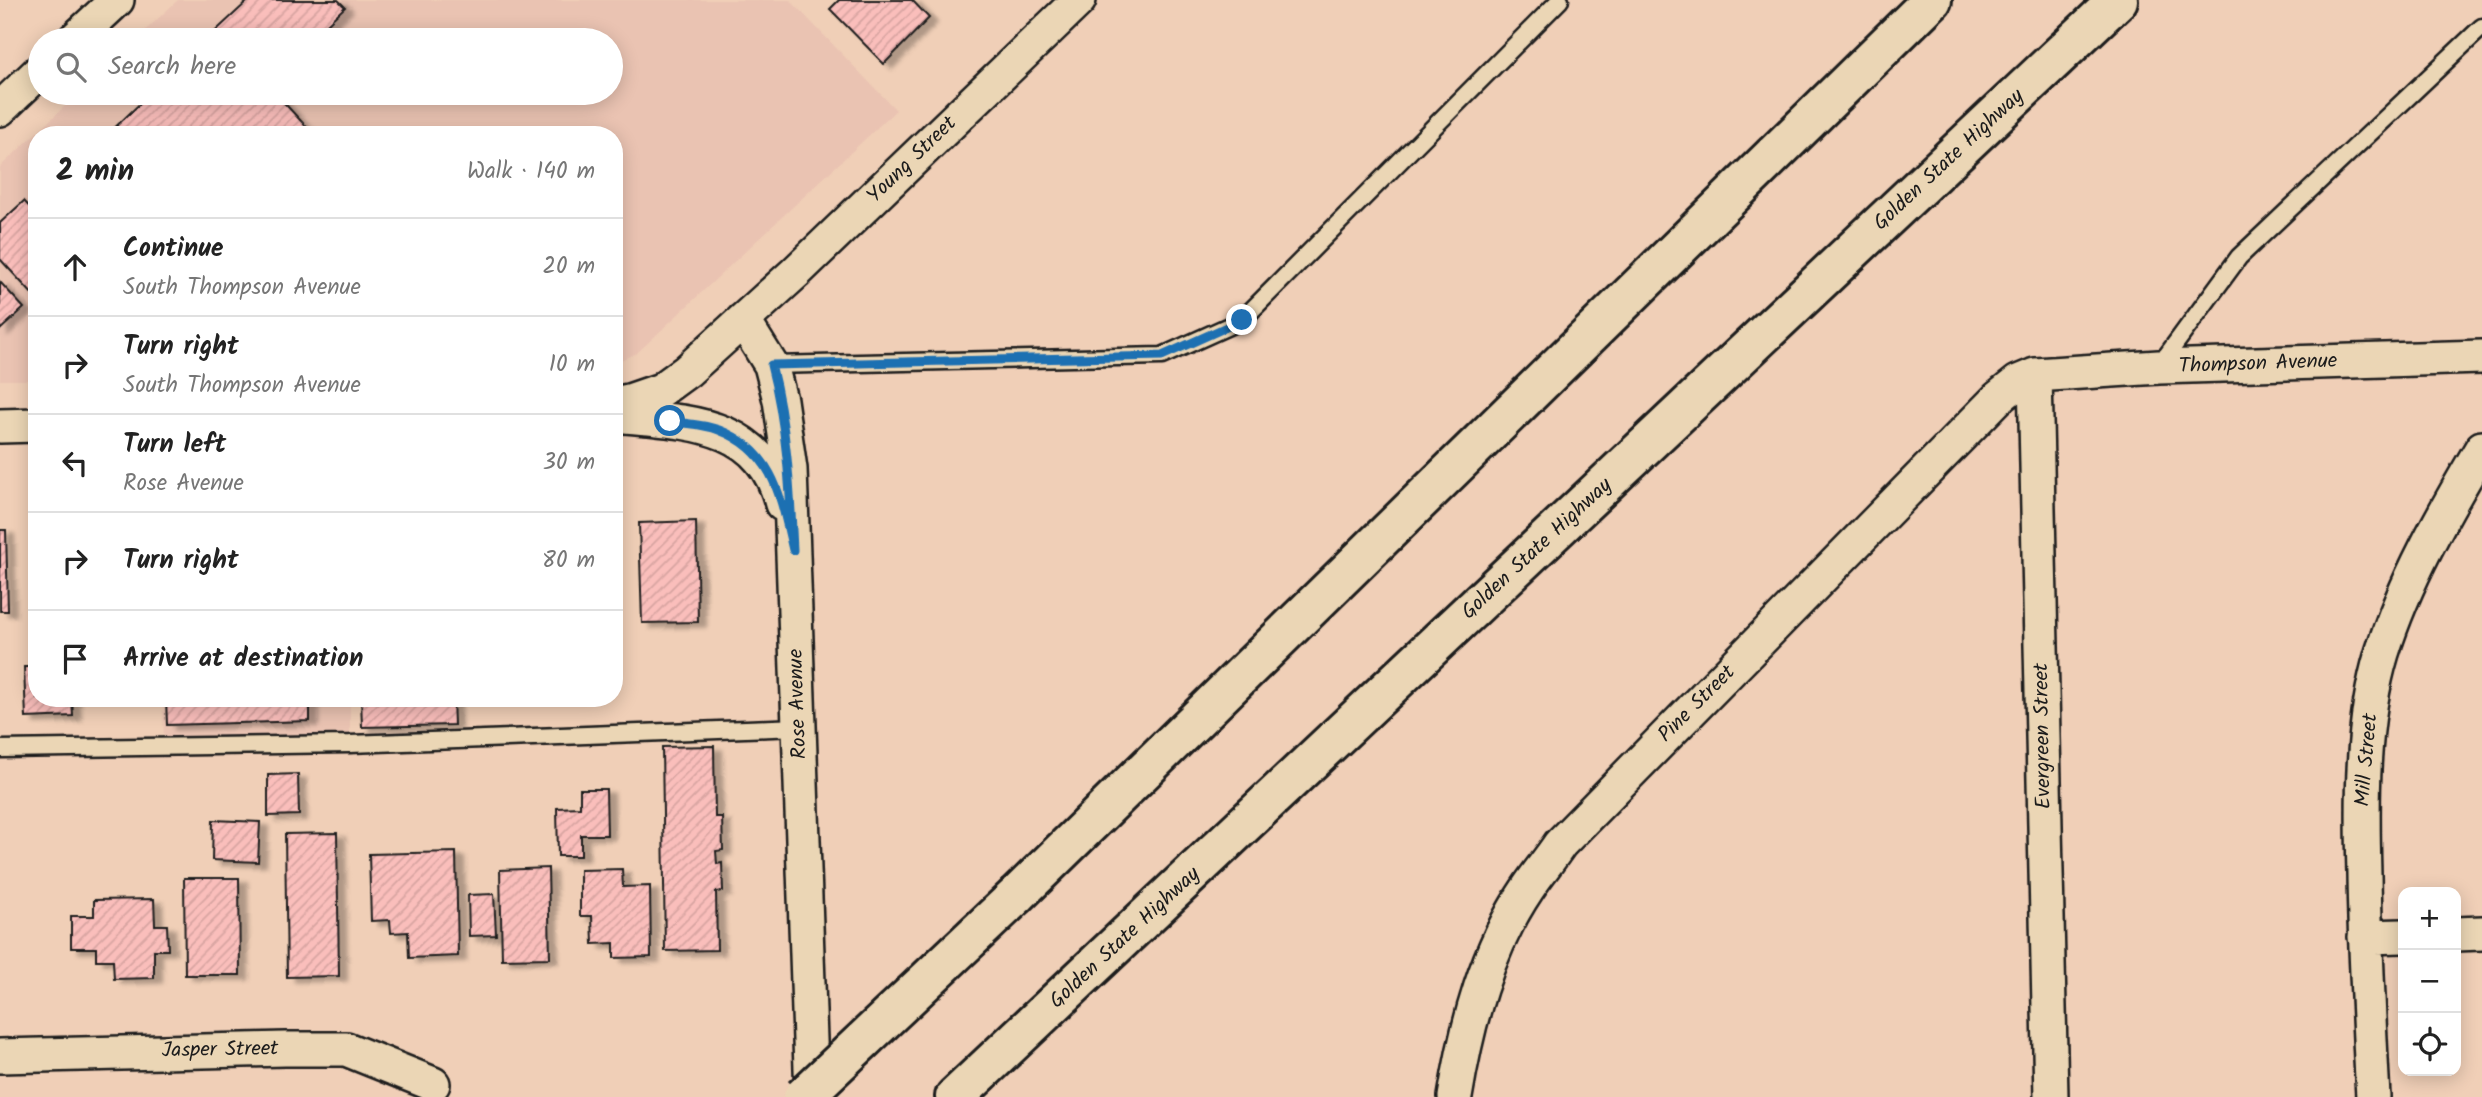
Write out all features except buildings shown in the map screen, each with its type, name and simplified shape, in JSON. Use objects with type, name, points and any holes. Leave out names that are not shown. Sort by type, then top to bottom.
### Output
[{"type":"highway","points":[[803,1097],[1017,895],[1932,0]]},
{"type":"highway","name":"Golden State Highway","points":[[955,1097],[2118,0]]},
{"type":"street","points":[[87,28],[117,0]]},
{"type":"street","name":"Young Street","points":[[623,402],[661,390],[687,371],[1079,0]]},
{"type":"street","points":[[0,109],[28,82]]},
{"type":"street","name":"Rose Avenue","points":[[743,320],[771,365],[780,400],[789,469],[811,1097]]},
{"type":"street","name":"Thompson Avenue","points":[[2035,375],[2159,367],[2482,357]]},
{"type":"street","name":"Pine Street","points":[[1455,1097],[1463,1048],[1478,993],[1501,936],[1527,889],[1560,844],[1998,398],[2018,383],[2035,375]]},
{"type":"street","name":"Evergreen Street","points":[[2035,375],[2051,1097]]},
{"type":"street","points":[[623,416],[718,430],[745,444],[765,462],[780,497],[793,550]]},
{"type":"street","points":[[0,426],[28,425]]},
{"type":"street","name":"Mill Street","points":[[2373,1097],[2362,809],[2368,726],[2381,655],[2403,593],[2442,515],[2482,448]]},
{"type":"street","points":[[2461,934],[2482,933]]},
{"type":"street","points":[[2365,937],[2398,936]]},
{"type":"street","name":"Jasper Street","points":[[0,1056],[346,1049],[433,1084]]},
{"type":"lane","points":[[771,365],[1162,356],[1242,320],[1560,0]]},
{"type":"lane","points":[[2159,367],[2239,257],[2482,27]]},
{"type":"lane","points":[[0,749],[351,744],[799,727]]},
{"type":"shaded area","points":[[178,0],[790,0],[896,110],[637,353],[623,359],[623,126],[44,126],[66,105],[623,105],[623,28],[148,28]]},
{"type":"shaded area","points":[[28,141],[28,380],[0,380],[0,167]]},
{"type":"shaded area","points":[[163,707],[350,707],[350,744],[164,747]]},
{"type":"route","points":[[670,421],[718,430],[745,444],[765,462],[780,497],[793,550],[789,469],[780,400],[771,365],[1162,356],[1242,320]]}]
